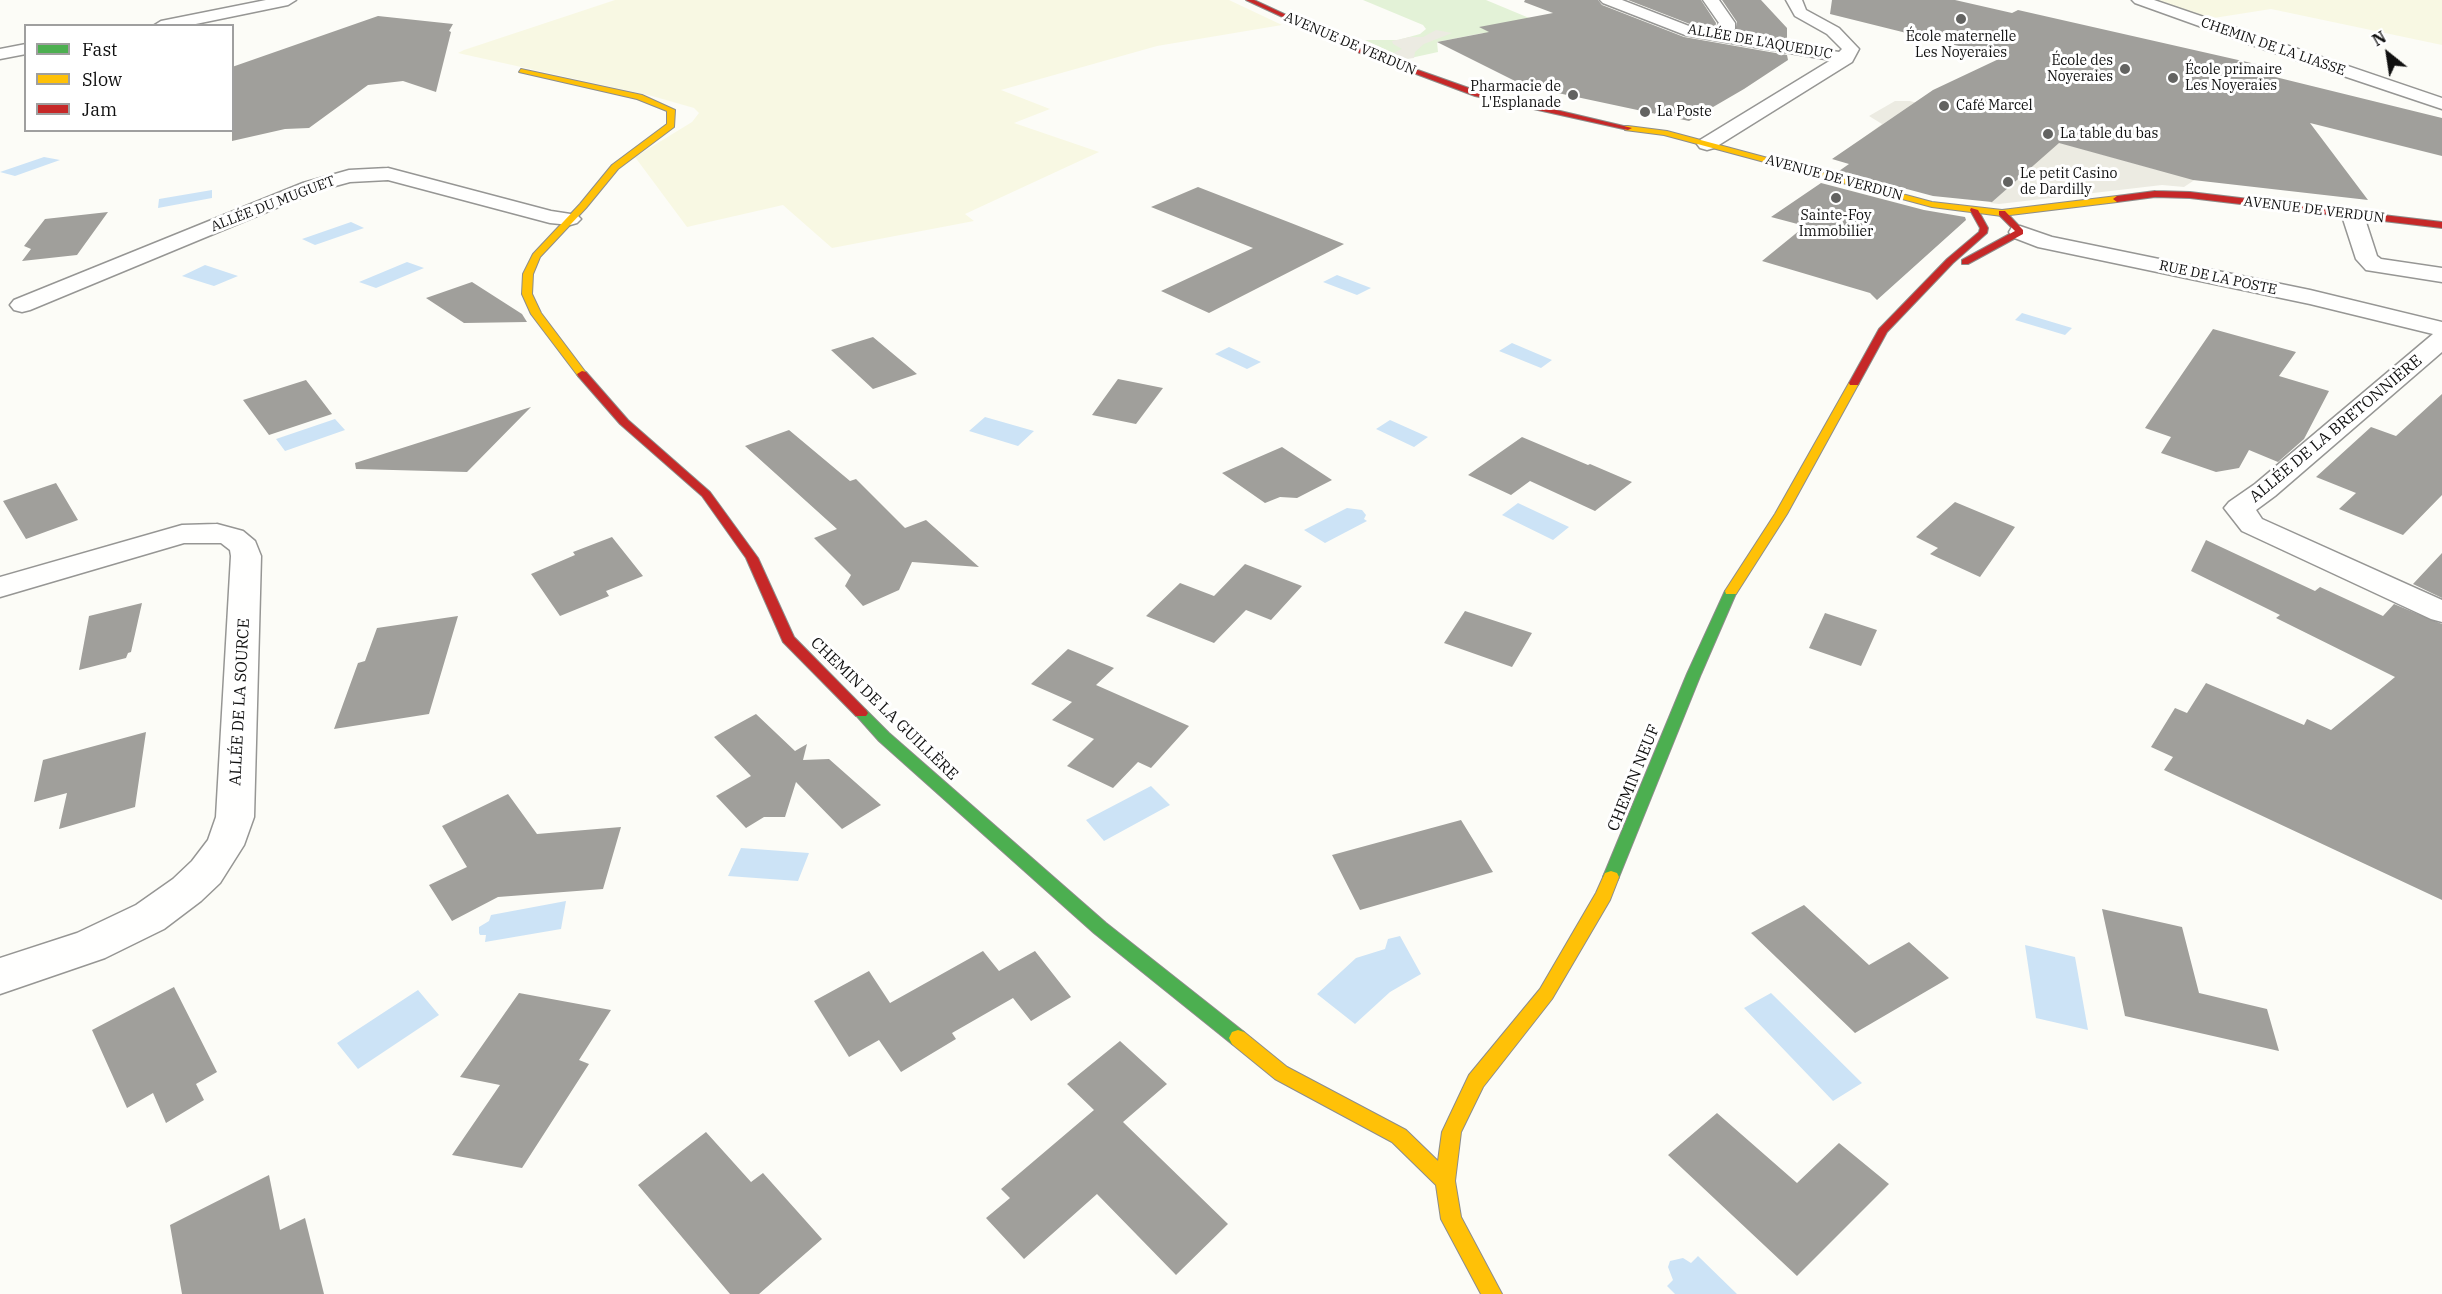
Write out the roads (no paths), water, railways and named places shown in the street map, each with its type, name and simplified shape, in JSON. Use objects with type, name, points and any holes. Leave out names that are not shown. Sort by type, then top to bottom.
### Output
[{"type":"street","points":[[171,24],[288,0]]},
{"type":"street","name":"AVENUE DE VERDUN","points":[[1249,0],[1362,52],[1478,94],[1707,144],[1932,204],[2002,213],[2155,194],[2231,200],[2442,225]]},
{"type":"street","name":"ALLÉE DE L'AQUEDUC","points":[[1608,0],[1691,32],[1846,58]]},
{"type":"street","points":[[1711,0],[1727,23],[1727,29],[1719,38]]},
{"type":"street","points":[[1707,144],[1846,58],[1851,50],[1833,31],[1800,13],[1794,0]]},
{"type":"street","name":"CHEMIN DE LA LIASSE","points":[[2140,0],[2442,104]]},
{"type":"street","points":[[0,54],[24,49]]},
{"type":"street","name":"CHEMIN DE LA GUILLÈRE","points":[[521,71],[639,97],[671,110],[671,125],[615,166],[536,256],[528,274],[527,294],[537,314],[566,357],[624,422],[706,494],[752,558],[788,639],[884,737],[1101,928],[1281,1073],[1399,1136],[1445,1181]]},
{"type":"street","name":"ALLÉE DU MUGUET","points":[[21,305],[310,187],[349,176],[388,174],[549,217],[570,219]]},
{"type":"street","name":"CHEMIN NEUF","points":[[1492,1294],[1451,1220],[1445,1181],[1452,1132],[1476,1081],[1546,994],[1604,895],[1694,674],[1735,583],[1781,513],[1884,331],[1928,284],[1983,233],[1984,228],[1974,210]]},
{"type":"street","name":"RUE DE LA POSTE","points":[[2002,213],[2020,232],[2046,242],[2310,297],[2442,329]]},
{"type":"street","points":[[2354,219],[2367,259],[2374,265],[2442,275]]},
{"type":"street","name":"CHEMIN NEUF","points":[[1928,284],[2020,232]]},
{"type":"street","name":"ALLÉE DE LA BRETONNIÈRE","points":[[2442,339],[2274,483],[2239,508],[2252,525],[2442,612]]},
{"type":"street","name":"ALLÉE DE LA SOURCE","points":[[0,587],[182,534],[217,533],[232,537],[244,547],[246,556],[235,817],[225,845],[206,872],[187,890],[150,917],[90,946],[0,976]]},
{"type":"water","points":[[44,157],[60,160],[15,176],[0,172]]},
{"type":"water","points":[[212,190],[212,198],[158,208],[159,199]]},
{"type":"water","points":[[351,222],[364,228],[315,245],[302,239]]},
{"type":"water","points":[[407,262],[424,268],[376,288],[359,282]]},
{"type":"water","points":[[205,265],[238,276],[214,286],[182,276]]},
{"type":"water","points":[[1337,275],[1371,288],[1357,295],[1323,282]]},
{"type":"water","points":[[2022,313],[2072,328],[2065,335],[2015,320]]},
{"type":"water","points":[[1512,343],[1552,360],[1541,368],[1499,351]]},
{"type":"water","points":[[1229,347],[1261,362],[1247,369],[1215,354]]},
{"type":"water","points":[[985,417],[1034,431],[1018,446],[969,431]]},
{"type":"water","points":[[335,419],[345,430],[285,451],[276,439]]},
{"type":"water","points":[[1390,420],[1428,437],[1414,447],[1376,429]]},
{"type":"water","points":[[1518,503],[1569,527],[1553,540],[1502,515]]},
{"type":"water","points":[[1347,508],[1362,510],[1366,515],[1364,519],[1367,521],[1325,543],[1304,530]]},
{"type":"water","points":[[1151,786],[1170,805],[1104,841],[1086,820]]},
{"type":"water","points":[[741,848],[809,853],[798,881],[728,876]]},
{"type":"water","points":[[566,901],[561,929],[485,942],[486,935],[479,933],[479,927],[489,921],[491,915]]},
{"type":"water","points":[[1400,936],[1421,974],[1390,992],[1355,1024],[1317,994],[1356,958],[1385,949],[1388,939]]},
{"type":"water","points":[[2025,945],[2075,957],[2088,1030],[2036,1018]]},
{"type":"water","points":[[418,990],[439,1015],[358,1069],[337,1043]]},
{"type":"water","points":[[1771,993],[1862,1083],[1833,1101],[1744,1008]]},
{"type":"water","points":[[1698,1256],[1737,1294],[1675,1294],[1667,1286],[1673,1280],[1668,1267],[1670,1261],[1683,1258],[1691,1263]]},
{"type":"place","name":"École maternelle Les Noyeraies","points":[[1961,19]]},
{"type":"place","name":"École des Noyeraies","points":[[2125,69]]},
{"type":"place","name":"École primaire Les Noyeraies","points":[[2173,78]]},
{"type":"place","name":"Pharmacie de L'Esplanade","points":[[1573,95]]},
{"type":"place","name":"Café Marcel","points":[[1944,106]]},
{"type":"place","name":"La Poste","points":[[1645,112]]},
{"type":"place","name":"La table du bas","points":[[2048,134]]},
{"type":"place","name":"Le petit Casino de Dardilly","points":[[2008,182]]},
{"type":"place","name":"Sainte-Foy Immobilier","points":[[1836,198]]}]
